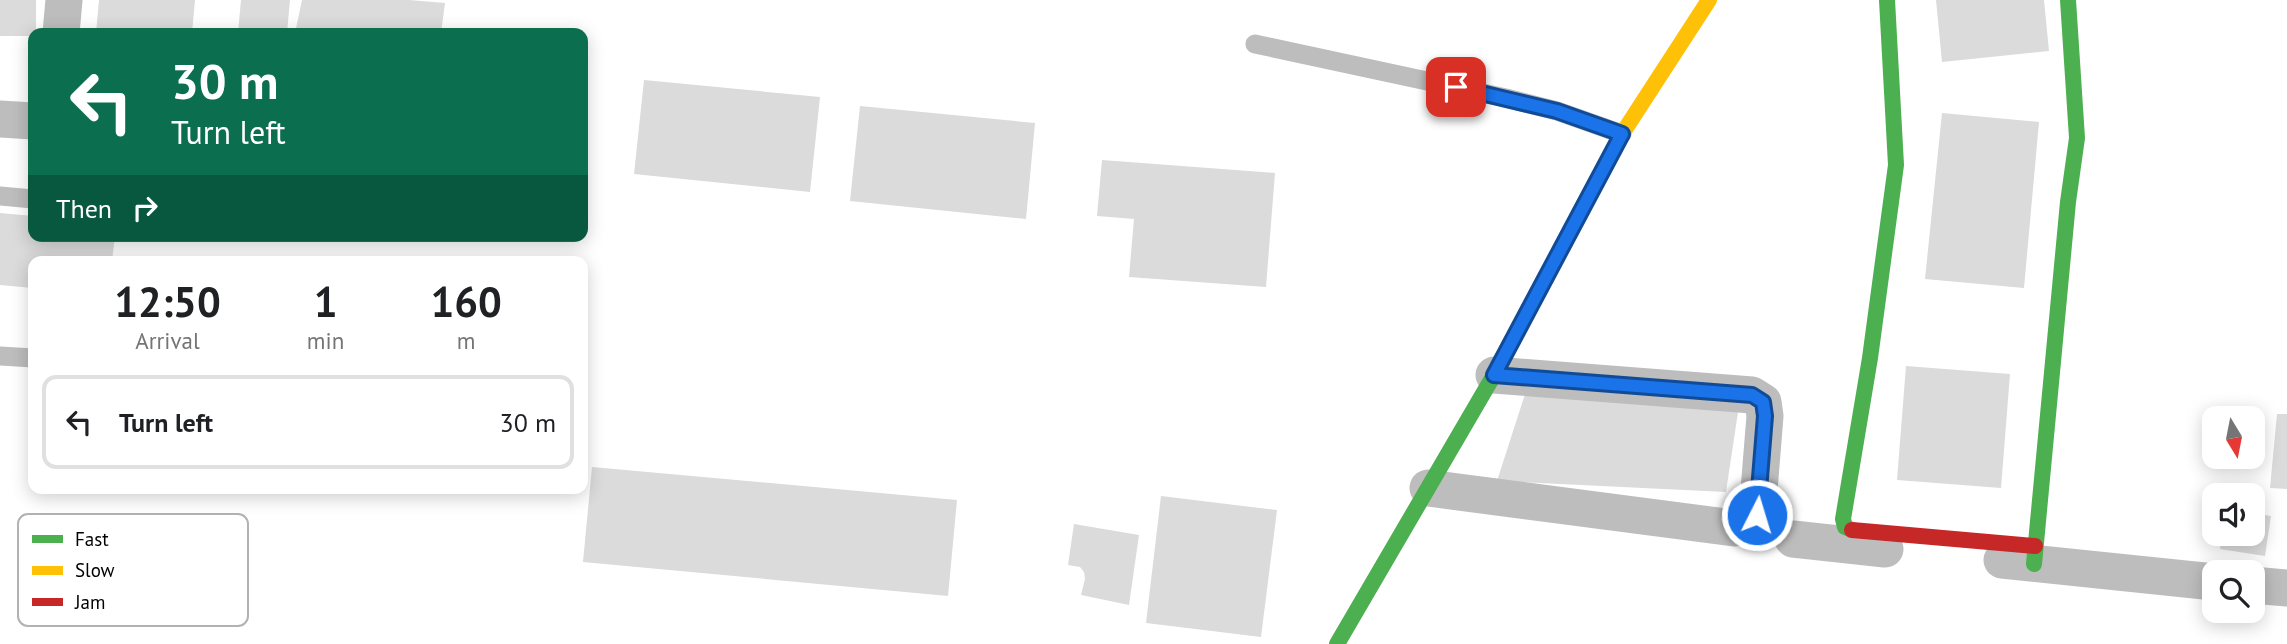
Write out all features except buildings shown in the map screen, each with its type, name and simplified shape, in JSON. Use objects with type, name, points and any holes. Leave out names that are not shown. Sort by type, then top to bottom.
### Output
[{"type":"street","points":[[61,28],[64,0]]},
{"type":"street","points":[[1337,644],[1494,375],[1622,134],[1709,0]]},
{"type":"street","points":[[1887,0],[1896,165],[1870,358],[1843,519],[1845,527],[2202,580]]},
{"type":"street","points":[[2034,555],[2068,202],[2077,138],[2068,0]]},
{"type":"street","points":[[0,119],[28,121]]},
{"type":"street","points":[[1428,488],[1734,528],[1747,526],[1757,515],[1765,416],[1763,402],[1752,395],[1494,375]]},
{"type":"street","points":[[1793,539],[2034,555]]},
{"type":"street","points":[[2265,586],[2287,588]]},
{"type":"lane","points":[[1255,44],[1519,101],[1622,134]]},
{"type":"lane","points":[[0,197],[28,199]]},
{"type":"lane","points":[[0,355],[28,358]]},
{"type":"traffic: fast","points":[[1852,530],[1845,527],[1843,519],[1870,358],[1896,165],[1887,0]]},
{"type":"traffic: fast","points":[[2034,564],[2068,202],[2077,138],[2068,0]]},
{"type":"traffic: fast","points":[[1337,644],[1494,375],[1597,181]]},
{"type":"traffic: slow","points":[[1597,181],[1622,134],[1709,0]]},
{"type":"traffic: jam","points":[[1852,530],[2035,546]]},
{"type":"route","points":[[1456,87],[1557,111],[1622,134],[1494,375],[1752,395],[1763,402],[1765,416],[1757,515]]}]
